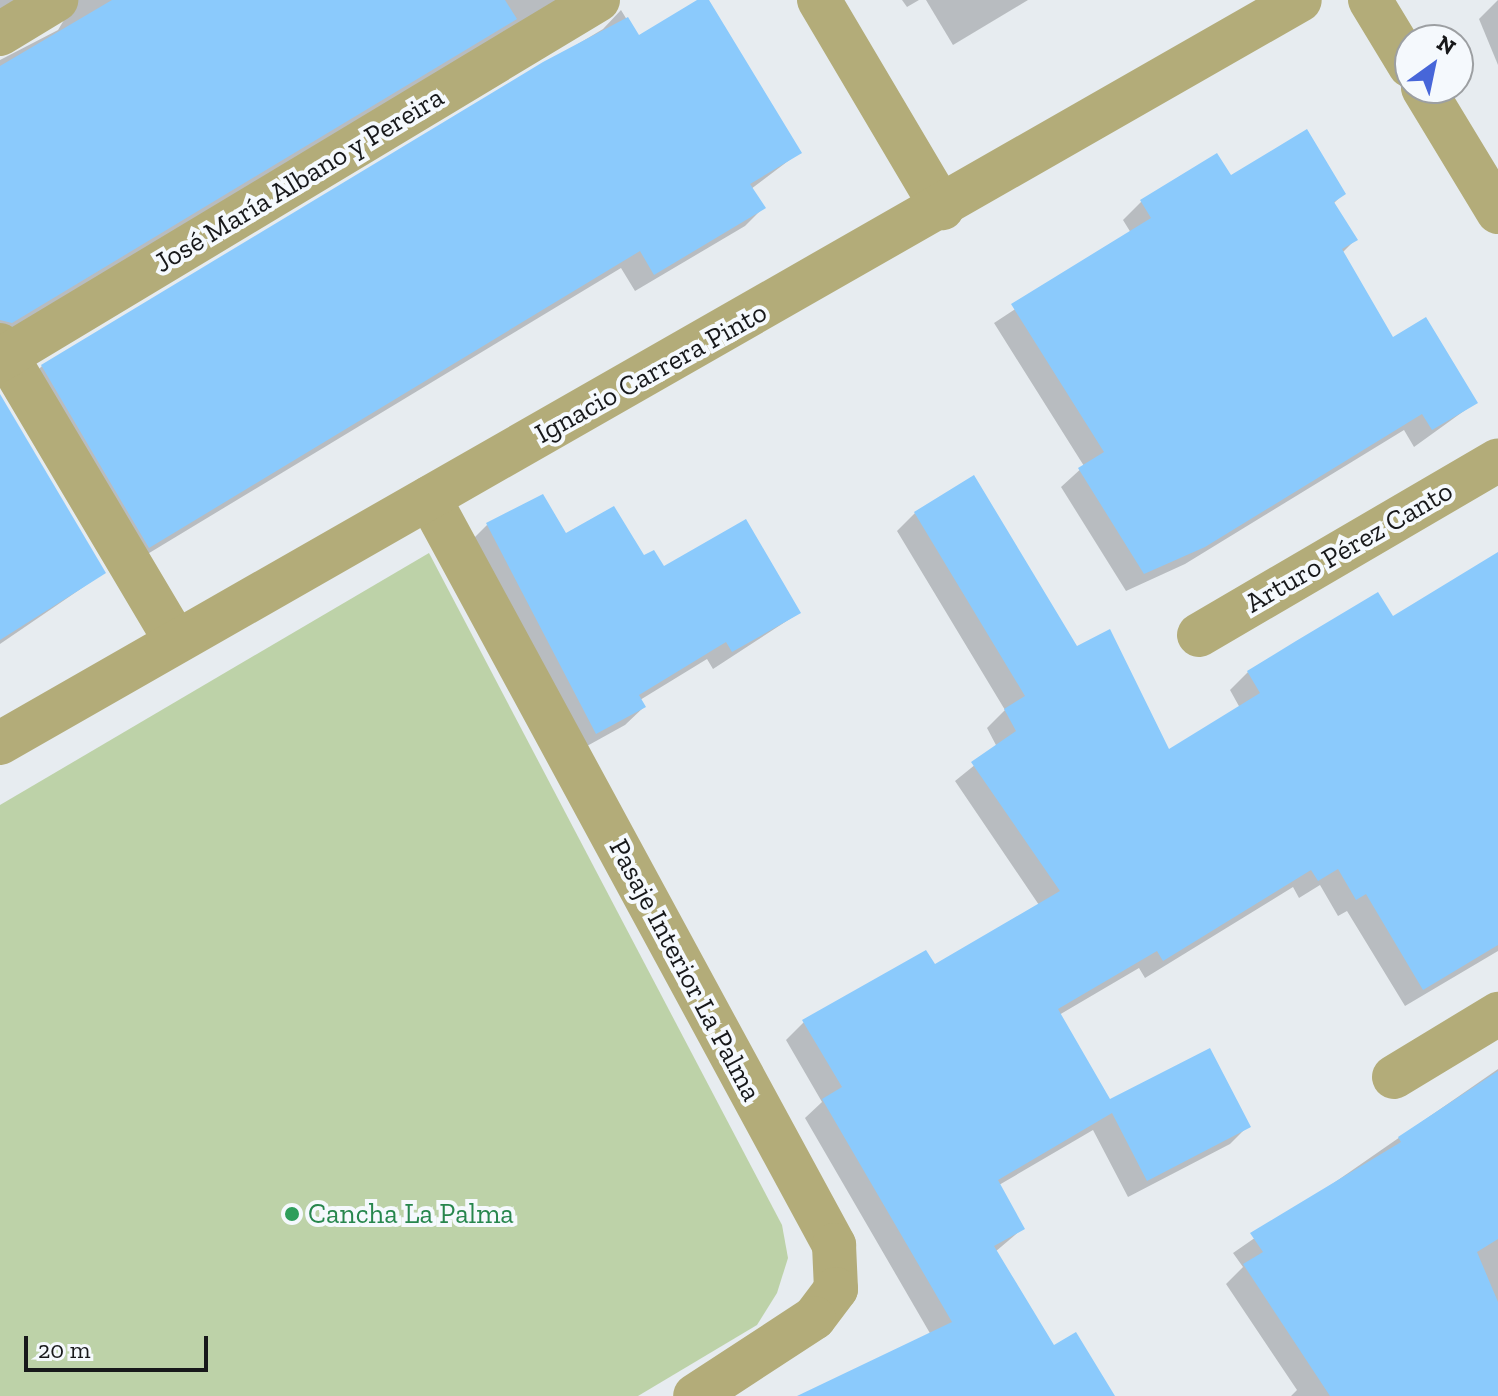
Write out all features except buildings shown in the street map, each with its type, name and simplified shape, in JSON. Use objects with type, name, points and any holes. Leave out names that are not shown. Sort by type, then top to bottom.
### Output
[{"type":"street","points":[[0,34],[56,0]]},
{"type":"street","name":"José María Albano y Pereira","points":[[2,354],[598,0]]},
{"type":"street","points":[[819,0],[942,208]]},
{"type":"street","name":"Ignacio Carrera Pinto","points":[[0,743],[942,208],[1300,0]]},
{"type":"street","points":[[1370,0],[1394,40]]},
{"type":"street","points":[[1433,104],[1498,212]]},
{"type":"street","points":[[2,354],[176,642]]},
{"type":"street","name":"Arturo Pérez Canto","points":[[1199,635],[1498,460]]},
{"type":"street","name":"Pasaje Interior La Palma","points":[[429,498],[834,1245],[836,1289],[814,1318],[695,1396]]},
{"type":"street","points":[[1394,1077],[1498,1014]]},
{"type":"green space","points":[[429,553],[782,1225],[788,1258],[777,1293],[757,1325],[638,1396],[0,1396],[0,805]]},
{"type":"place","name":"Cancha La Palma","points":[[292,1214]]}]
